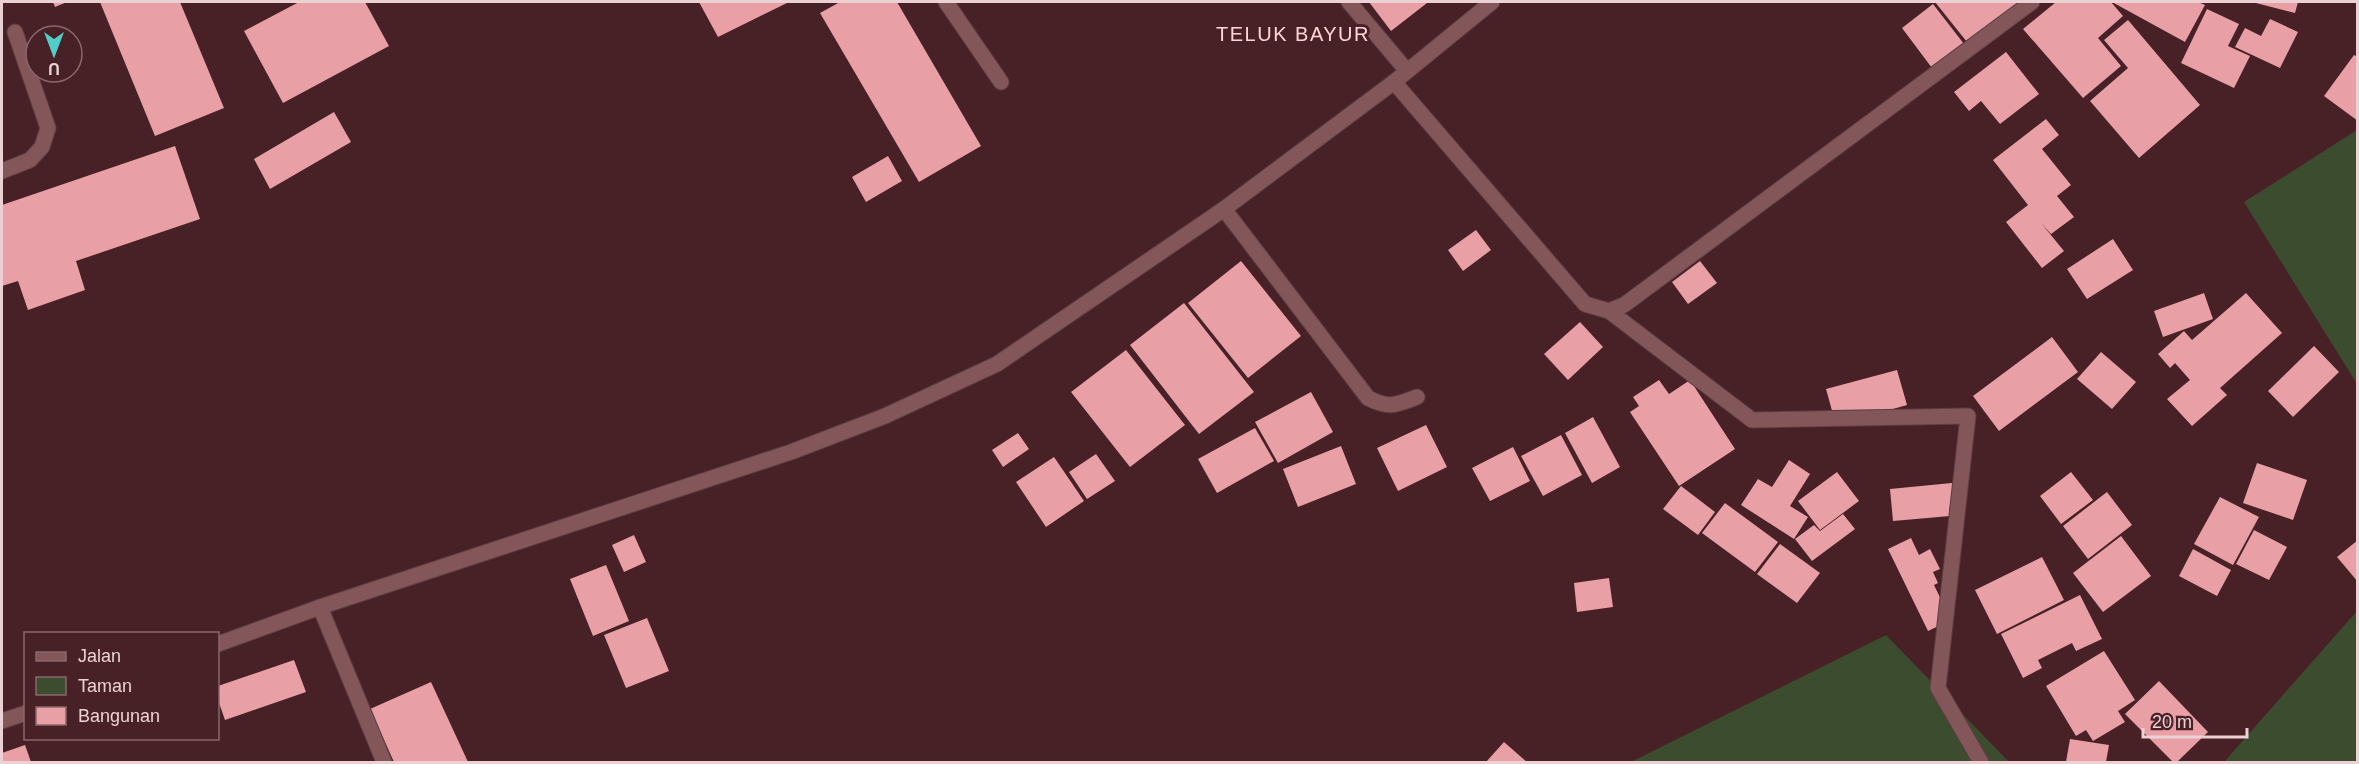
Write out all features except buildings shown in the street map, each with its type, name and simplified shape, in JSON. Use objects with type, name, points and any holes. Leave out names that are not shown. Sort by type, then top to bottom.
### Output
[{"type":"street","points":[[946,2],[1001,82]]},
{"type":"street","points":[[1349,2],[1407,71]]},
{"type":"street","points":[[219,644],[320,607],[791,452],[885,416],[998,364],[1224,208],[1394,82],[1492,2]]},
{"type":"street","points":[[1610,311],[1624,305],[2032,2]]},
{"type":"street","points":[[2,171],[30,160],[42,147],[48,128],[15,32]]},
{"type":"street","points":[[1394,82],[1585,304],[1610,311],[1752,420],[1968,416],[1938,688],[1981,762]]},
{"type":"street","points":[[1224,208],[1368,398],[1383,406],[1398,405],[1417,397]]},
{"type":"street","points":[[320,607],[384,762]]},
{"type":"street","points":[[2,721],[24,713]]},
{"type":"green space","points":[[2357,130],[2357,384],[2244,202]]},
{"type":"green space","points":[[2357,611],[2357,762],[2224,762]]},
{"type":"green space","points":[[1886,635],[2009,762],[1631,762]]},
{"type":"district","name":"TELUK BAYUR","points":[[1293,34]]}]
